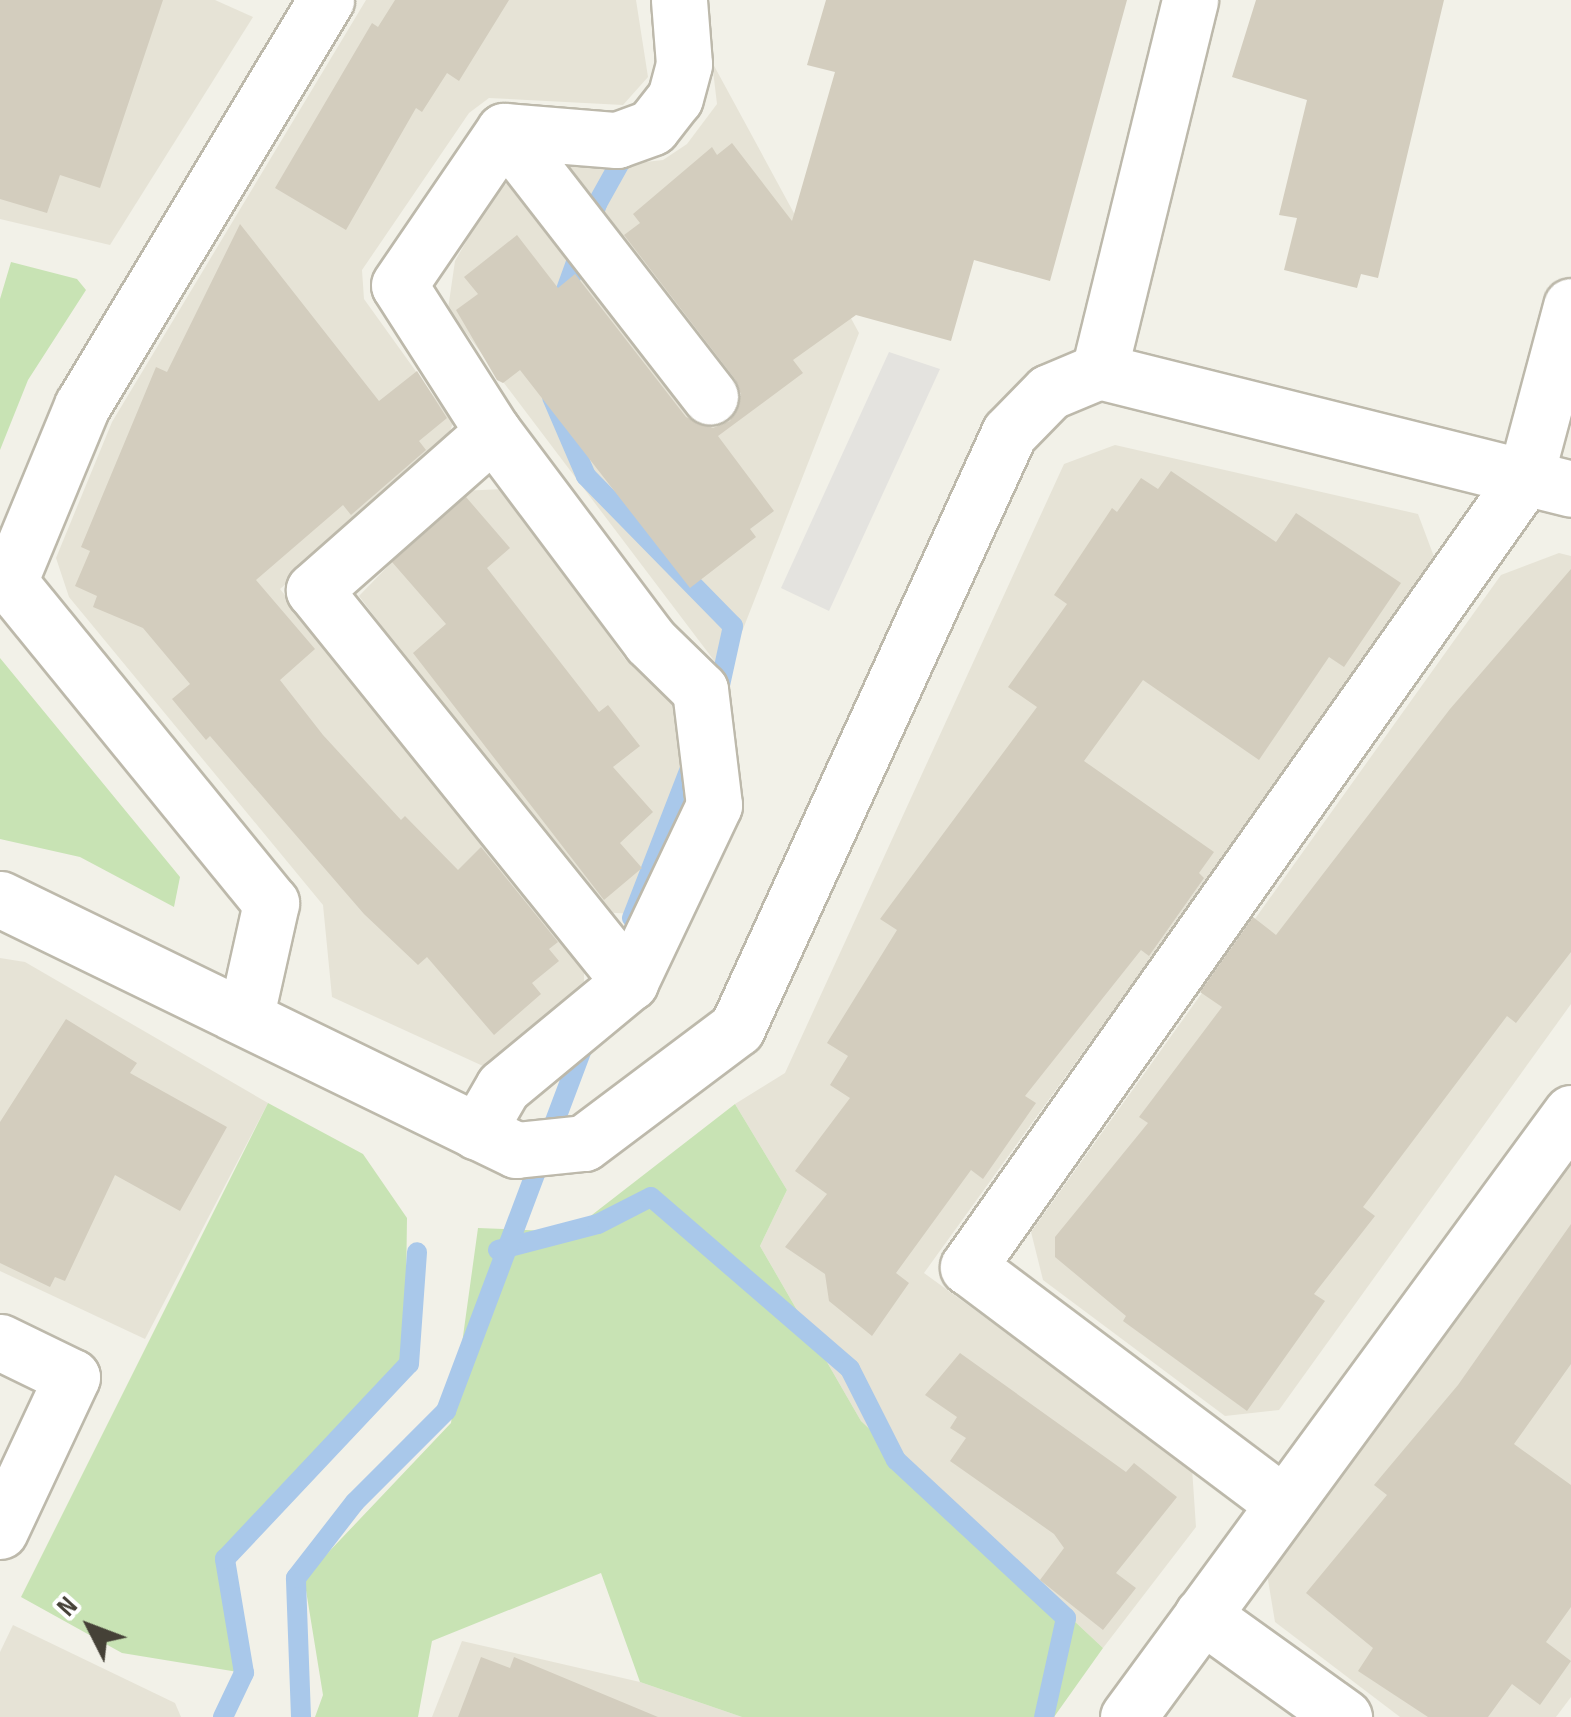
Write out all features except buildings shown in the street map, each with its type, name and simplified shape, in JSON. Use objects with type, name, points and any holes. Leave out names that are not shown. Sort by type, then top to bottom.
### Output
[{"type":"street","points":[[246,1015],[270,903],[9,582],[82,406],[326,0]]},
{"type":"street","points":[[504,131],[617,140],[652,127],[676,98],[684,64],[679,0]]},
{"type":"street","points":[[1099,371],[1190,0]]},
{"type":"street","points":[[496,1141],[503,1087],[630,982],[714,805],[700,690],[650,641],[493,432],[399,285],[504,131]]},
{"type":"street","points":[[504,131],[710,397]]},
{"type":"street","points":[[1284,1504],[968,1267],[1548,483],[1571,306]]},
{"type":"street","points":[[0,899],[246,1015],[496,1141],[584,1143],[736,1028],[1009,433],[1050,392],[1099,371],[1548,483]]},
{"type":"street","points":[[493,432],[314,590],[630,982]]},
{"type":"street","points":[[1128,1717],[1571,1113]]},
{"type":"street","points":[[0,1342],[72,1377],[0,1530]]},
{"type":"street","points":[[1202,1615],[1344,1717]]},
{"type":"shaded area","points":[[0,0],[215,0],[253,17],[110,245],[0,219]]},
{"type":"shaded area","points":[[366,0],[636,0],[648,77],[623,105],[489,98],[469,113],[362,270],[364,299],[453,423],[442,452],[280,589],[584,966],[584,987],[483,1066],[332,997],[323,905],[69,597],[56,558],[112,422]]},
{"type":"shaded area","points":[[712,62],[859,333],[725,675],[448,309],[455,261],[497,188],[556,162],[601,167],[663,160],[687,144],[717,104]]},
{"type":"shaded area","points":[[889,352],[940,369],[829,611],[781,588]]},
{"type":"shaded area","points":[[1115,445],[1418,514],[1436,562],[924,1273],[1192,1468],[1196,1527],[1103,1648],[861,1421],[760,1246],[787,1190],[735,1104],[785,1073],[1064,464]]},
{"type":"shaded area","points":[[503,489],[625,659],[673,700],[686,800],[634,914],[599,912],[359,596],[461,491]]},
{"type":"shaded area","points":[[1559,553],[1571,556],[1571,1004],[1279,1410],[1225,1416],[1043,1280],[1031,1232],[1501,575]]},
{"type":"shaded area","points":[[0,958],[25,962],[268,1103],[145,1339],[0,1271]]},
{"type":"shaded area","points":[[1571,1155],[1571,1697],[1556,1717],[1400,1717],[1275,1622],[1267,1574]]},
{"type":"shaded area","points":[[13,1625],[175,1703],[181,1717],[0,1717],[0,1652]]},
{"type":"shaded area","points":[[462,1641],[640,1682],[742,1717],[432,1717]]},
{"type":"green space","points":[[11,262],[77,279],[86,290],[28,380],[0,450],[0,299]]},
{"type":"green space","points":[[0,658],[180,877],[174,907],[80,857],[0,839]]},
{"type":"green space","points":[[268,1103],[363,1154],[407,1218],[405,1360],[218,1557],[238,1672],[122,1653],[21,1597]]},
{"type":"green space","points":[[735,1104],[787,1190],[760,1246],[861,1421],[1103,1648],[1054,1717],[742,1717],[640,1682],[601,1573],[432,1641],[418,1717],[315,1717],[323,1695],[304,1578],[451,1423],[478,1228],[550,1231],[588,1218]]},
{"type":"waterway","points":[[561,304],[597,204],[631,143]]},
{"type":"waterway","points":[[552,397],[586,476],[733,626],[716,703]]},
{"type":"waterway","points":[[632,918],[692,763]]},
{"type":"waterway","points":[[301,1717],[296,1578],[355,1502],[446,1411],[586,1038]]},
{"type":"waterway","points":[[498,1250],[598,1224],[651,1197],[850,1369],[896,1460],[1066,1618],[1044,1717]]},
{"type":"waterway","points":[[223,1717],[244,1673],[225,1559],[409,1364],[417,1252]]}]
